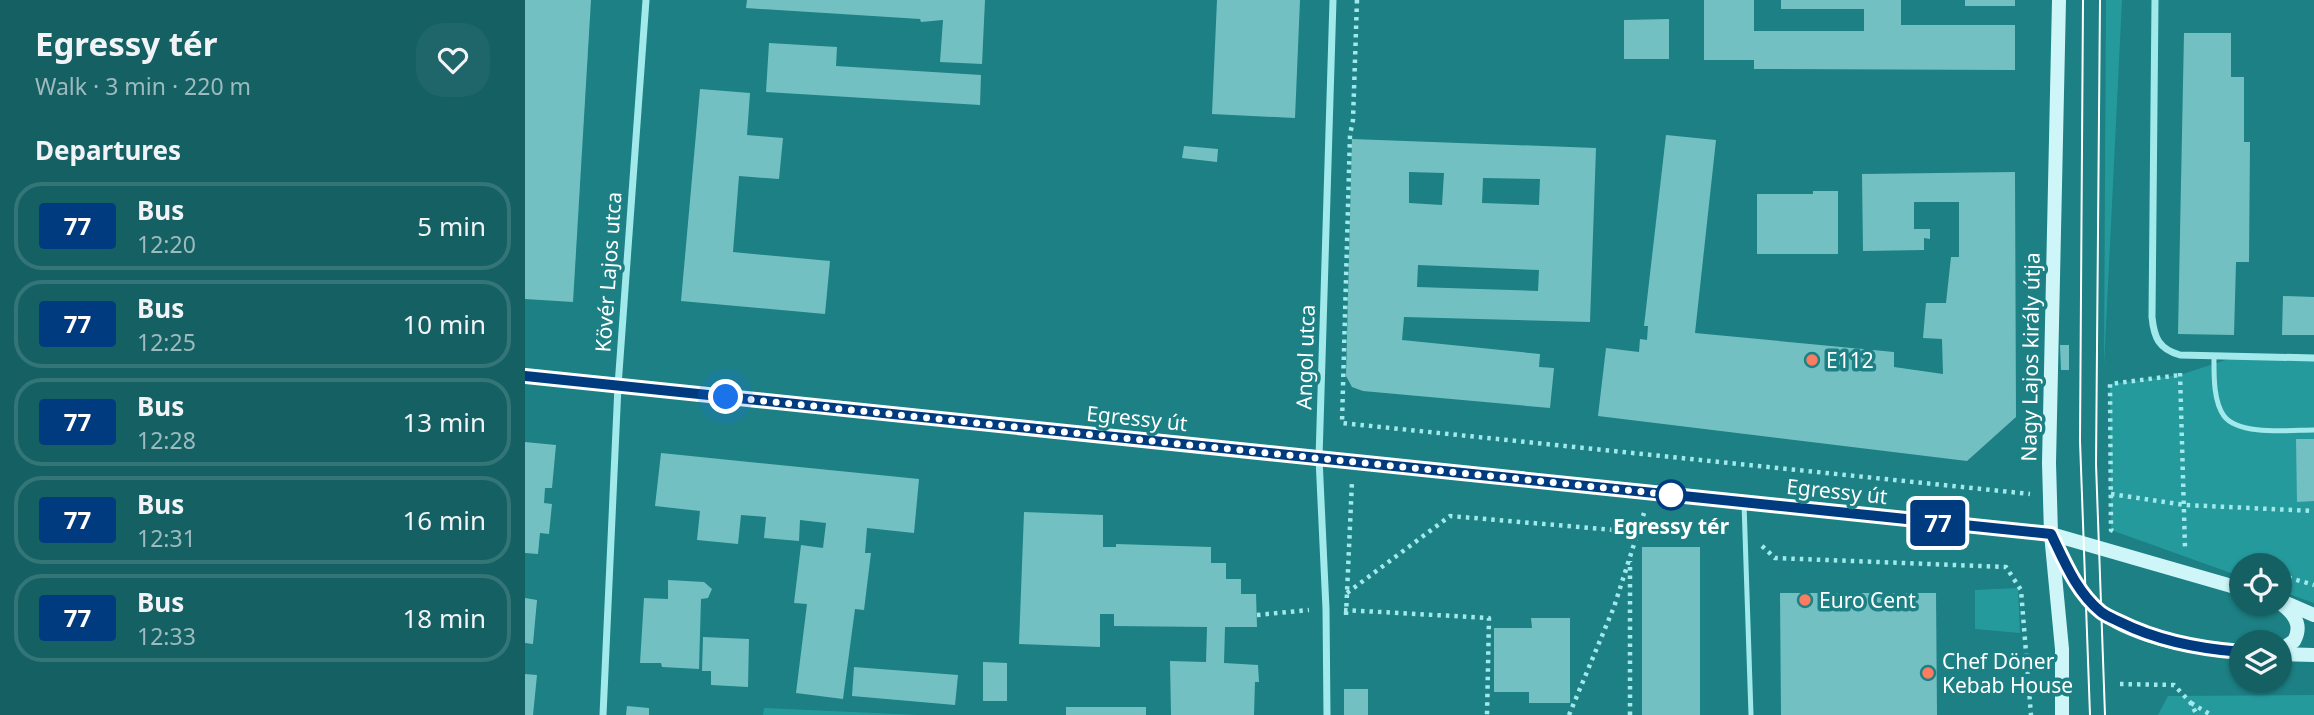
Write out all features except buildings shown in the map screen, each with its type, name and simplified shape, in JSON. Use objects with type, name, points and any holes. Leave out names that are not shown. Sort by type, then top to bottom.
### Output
[{"type":"street","name":"Kövér Lajos utca","points":[[603,715],[618,386],[646,0]]},
{"type":"street","name":"Angol utca","points":[[1327,715],[1326,609],[1319,458],[1333,0]]},
{"type":"street","name":"Nagy Lajos király útja","points":[[2059,0],[2049,463],[2051,534],[2062,649],[2062,715]]},
{"type":"street","points":[[2155,0],[2153,331],[2157,342],[2167,351],[2180,355],[2314,358]]},
{"type":"street","name":"Egressy út","points":[[525,376],[2051,534],[2229,585]]},
{"type":"street","points":[[2051,534],[2069,570],[2102,613],[2141,632],[2174,642],[2229,651]]},
{"type":"street","points":[[2292,607],[2314,615]]},
{"type":"street","points":[[2292,613],[2298,626],[2292,643]]},
{"type":"street","points":[[2292,653],[2314,655]]},
{"type":"lane","points":[[2214,356],[2219,405],[2223,415],[2231,422],[2245,429],[2314,430]]},
{"type":"lane","points":[[1744,503],[1751,715]]},
{"type":"path","points":[[1357,0],[1342,423],[2034,494]]},
{"type":"path","points":[[2180,355],[2185,548]]},
{"type":"path","points":[[2120,532],[2111,530],[2110,384],[2181,376]]},
{"type":"path","points":[[1346,623],[1352,475]]},
{"type":"path","points":[[2111,494],[2185,505],[2314,511]]},
{"type":"path","points":[[1326,609],[1450,516],[1638,532],[1614,607],[1569,715]]},
{"type":"path","points":[[1745,532],[1775,558],[2005,567],[2021,590],[2031,715]]},
{"type":"path","points":[[1630,556],[1630,715]]},
{"type":"path","points":[[2292,579],[2314,585]]},
{"type":"path","points":[[1257,615],[1326,609],[1489,618],[1487,715]]},
{"type":"path","points":[[2120,684],[2174,685],[2190,702],[2197,715]]},
{"type":"path","points":[[2190,702],[2211,715]]},
{"type":"shaded area","points":[[2106,0],[2122,0],[2104,366]]},
{"type":"shaded area","points":[[2235,357],[2314,358],[2314,603],[2292,595],[2292,553],[2229,553],[2229,572],[2111,530],[2110,384],[2180,375]]},
{"type":"shaded area","points":[[2018,588],[2020,633],[1975,629],[1975,590]]},
{"type":"shaded area","points":[[2314,695],[2314,715],[2158,715],[2168,696]]},
{"type":"shaded area","points":[[764,708],[919,715],[763,715]]},
{"type":"tram line","points":[[2083,0],[2080,441],[2090,715]]},
{"type":"tram line","points":[[2100,0],[2096,464],[2105,715]]},
{"type":"bus line","name":"77","points":[[525,376],[2051,534],[2069,570],[2102,613],[2141,632],[2185,645],[2229,651]]},
{"type":"place","name":"E112","points":[[1812,360]]},
{"type":"place","name":"Egressy tér","points":[[1671,495]]},
{"type":"place","name":"Euro Cent","points":[[1805,600]]},
{"type":"place","name":"Chef Döner Kebab House","points":[[1928,673]]},
{"type":"route","points":[[726,397],[1674,495],[1671,495]]}]
